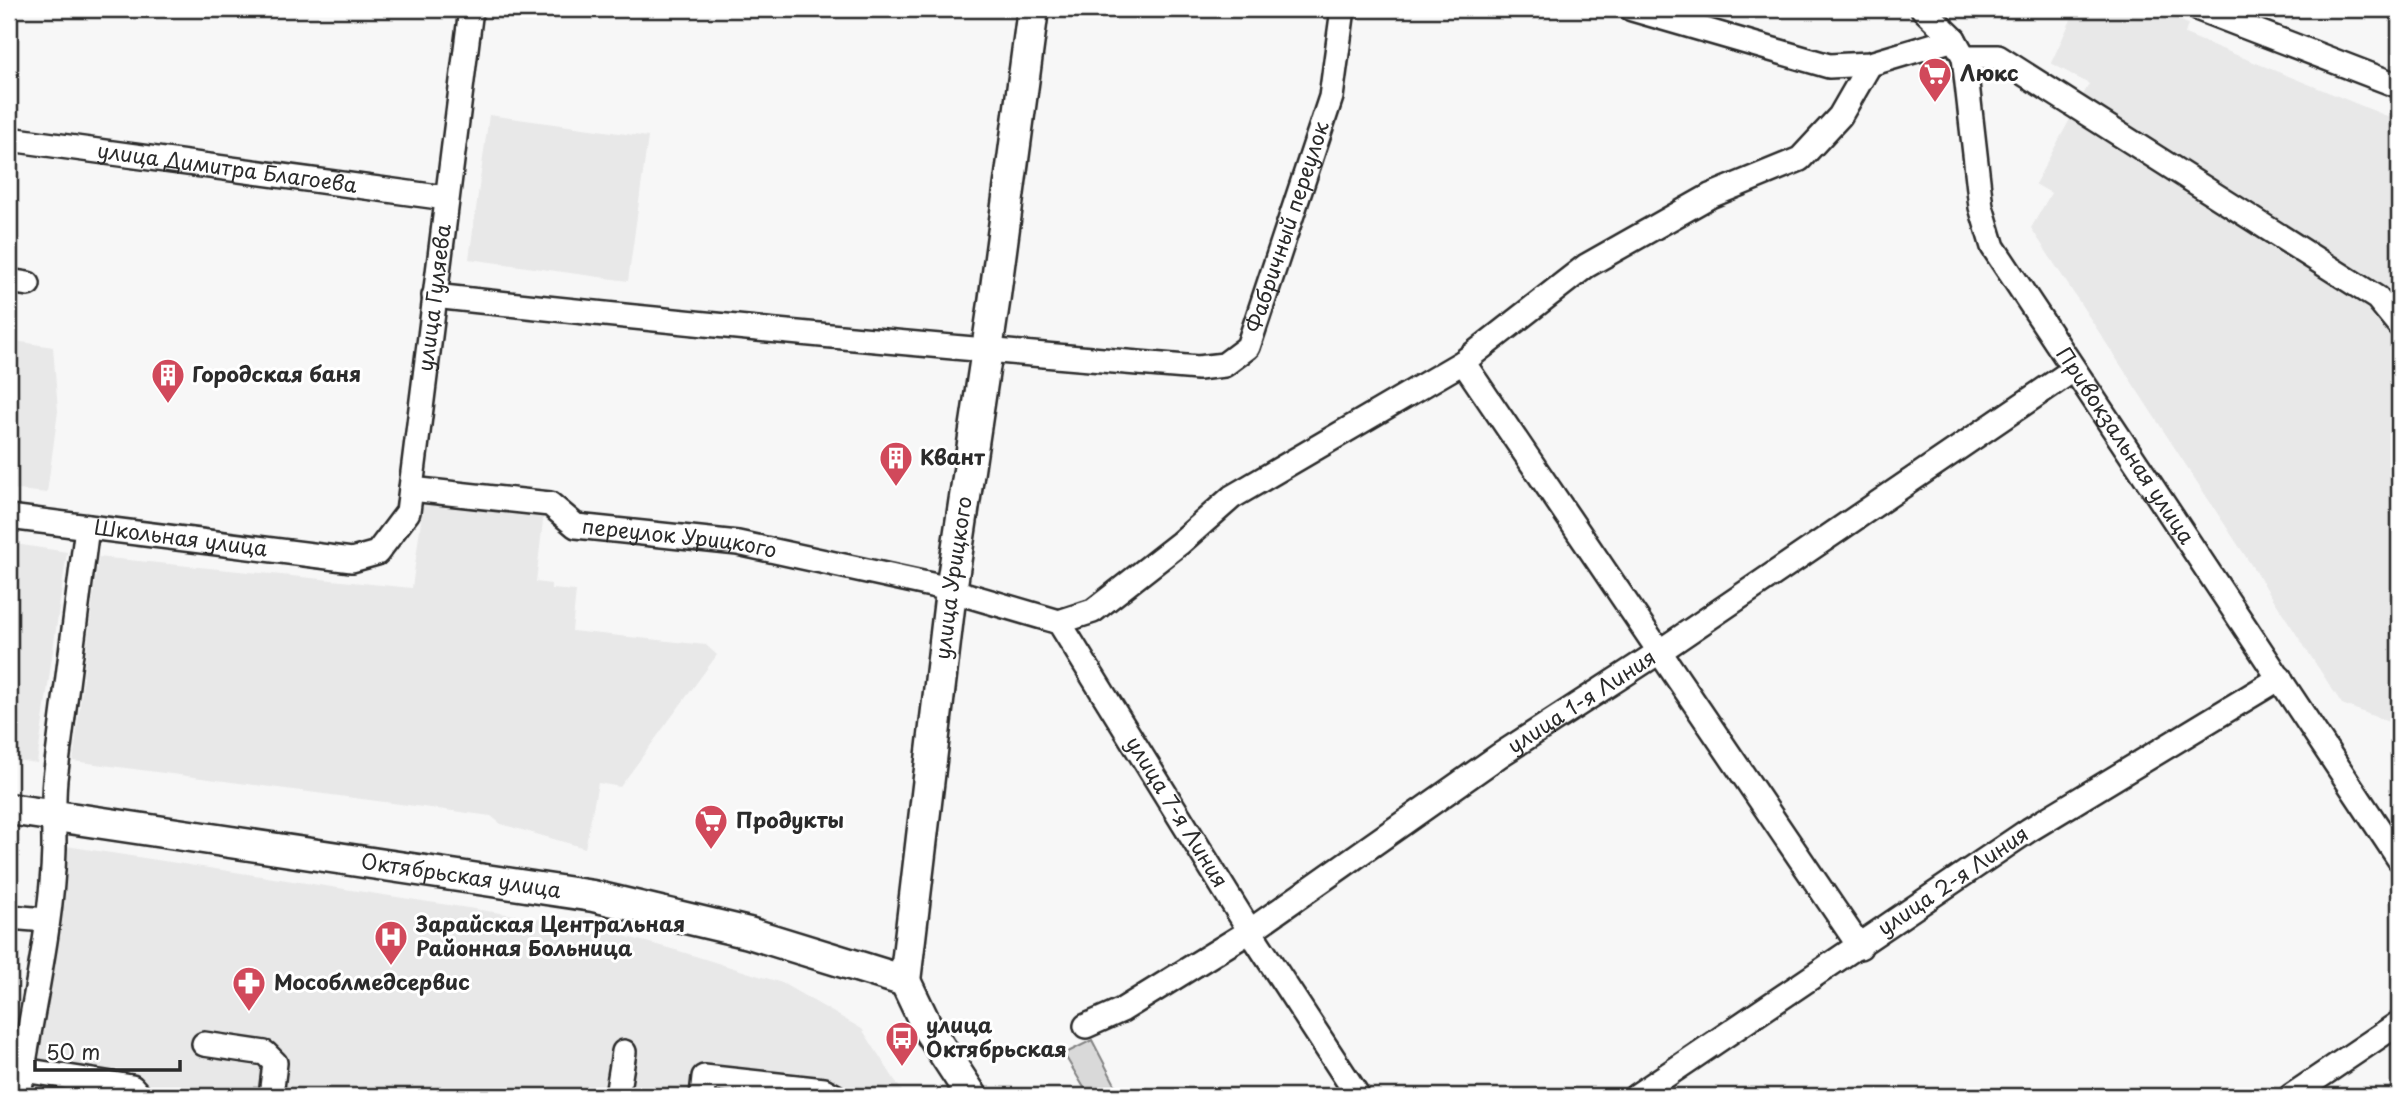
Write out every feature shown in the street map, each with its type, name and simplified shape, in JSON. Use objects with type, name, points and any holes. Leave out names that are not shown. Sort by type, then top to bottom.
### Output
[{"type":"main road","name":"улица Урицкого","points":[[905,981],[951,591],[1033,9]]},
{"type":"main road","name":"Октябрьская улица","points":[[9,809],[593,896],[749,933],[905,981]]},
{"type":"main road","points":[[905,981],[928,1029],[972,1096]]},
{"type":"street","name":"улица Гуляева","points":[[352,560],[377,554],[408,512],[471,9]]},
{"type":"street","name":"Фабричный переулок","points":[[434,296],[671,322],[987,350],[1198,368],[1224,365],[1248,347],[1331,97],[1343,9]]},
{"type":"street","points":[[1632,9],[1829,66],[1870,64],[1959,48],[1998,57],[2377,298],[2399,325]]},
{"type":"street","points":[[1923,9],[1959,48]]},
{"type":"street","points":[[2199,9],[2399,86]]},
{"type":"street","name":"Привокзальная улица","points":[[1959,48],[1985,227],[1993,247],[2399,859]]},
{"type":"street","points":[[951,591],[1059,622],[1093,611],[1181,543],[1232,497],[1463,362],[1586,266],[1710,197],[1800,159],[1840,116],[1870,64]]},
{"type":"street","name":"улица Димитра Благоева","points":[[9,139],[446,198]]},
{"type":"street","points":[[1463,362],[1860,947]]},
{"type":"street","name":"улица 1-я Линия","points":[[1086,1026],[1122,1010],[1250,931],[1500,755],[1659,652],[2073,370]]},
{"type":"street","name":"переулок Урицкого","points":[[411,489],[550,504],[576,526],[738,543],[951,591]]},
{"type":"street","name":"Школьная улица","points":[[9,517],[352,560]]},
{"type":"street","points":[[19,1096],[46,920],[54,848],[51,816],[66,672],[87,527]]},
{"type":"street","name":"улица 7-я Линия","points":[[1059,622],[1250,931],[1358,1096]]},
{"type":"street","name":"улица 2-я Линия","points":[[1636,1096],[1782,996],[1860,947],[2029,830],[2280,678]]},
{"type":"street","points":[[9,917],[46,920]]},
{"type":"street","points":[[2291,1096],[2399,1023]]},
{"type":"street","points":[[204,1044],[265,1053],[275,1063],[271,1096]]},
{"type":"street","points":[[617,1096],[624,1052]]},
{"type":"street","points":[[23,1070],[132,1087],[140,1096]]},
{"type":"street","points":[[702,1096],[704,1077],[824,1090],[835,1096]]},
{"type":"shaded area","points":[[2076,9],[2156,9],[2188,24],[2185,34],[2399,121],[2399,726],[2342,704],[2031,228],[2051,193],[2035,184],[2089,84],[2051,63]]},
{"type":"shaded area","points":[[489,115],[648,137],[628,281],[469,259]]},
{"type":"shaded area","points":[[9,340],[53,347],[58,411],[47,493],[9,489]]},
{"type":"shaded area","points":[[424,498],[544,512],[536,582],[551,584],[551,589],[576,591],[572,631],[706,645],[717,655],[620,787],[598,783],[585,848],[501,824],[491,816],[73,761],[98,557],[412,588]]},
{"type":"shaded area","points":[[9,543],[67,552],[37,763],[9,759]]},
{"type":"shaded area","name":"Зарайская Центральная Районная Больница","points":[[66,846],[591,927],[679,951],[782,983],[862,1029],[905,1096],[35,1096]]},
{"type":"shaded area","points":[[1092,1040],[1121,1096],[1089,1096],[1064,1054]]},
{"type":"place","name":"Люкс","points":[[1935,104]]},
{"type":"place","name":"Городская баня","points":[[168,405]]},
{"type":"place","name":"Квант","points":[[896,488]]},
{"type":"place","name":"Продукты","points":[[711,851]]},
{"type":"place","name":"Зарайская Центральная Районная Больница","points":[[391,967]]},
{"type":"place","name":"Мособлмедсервис","points":[[249,1013]]},
{"type":"place","name":"улица Октябрьская","points":[[902,1068]]}]
